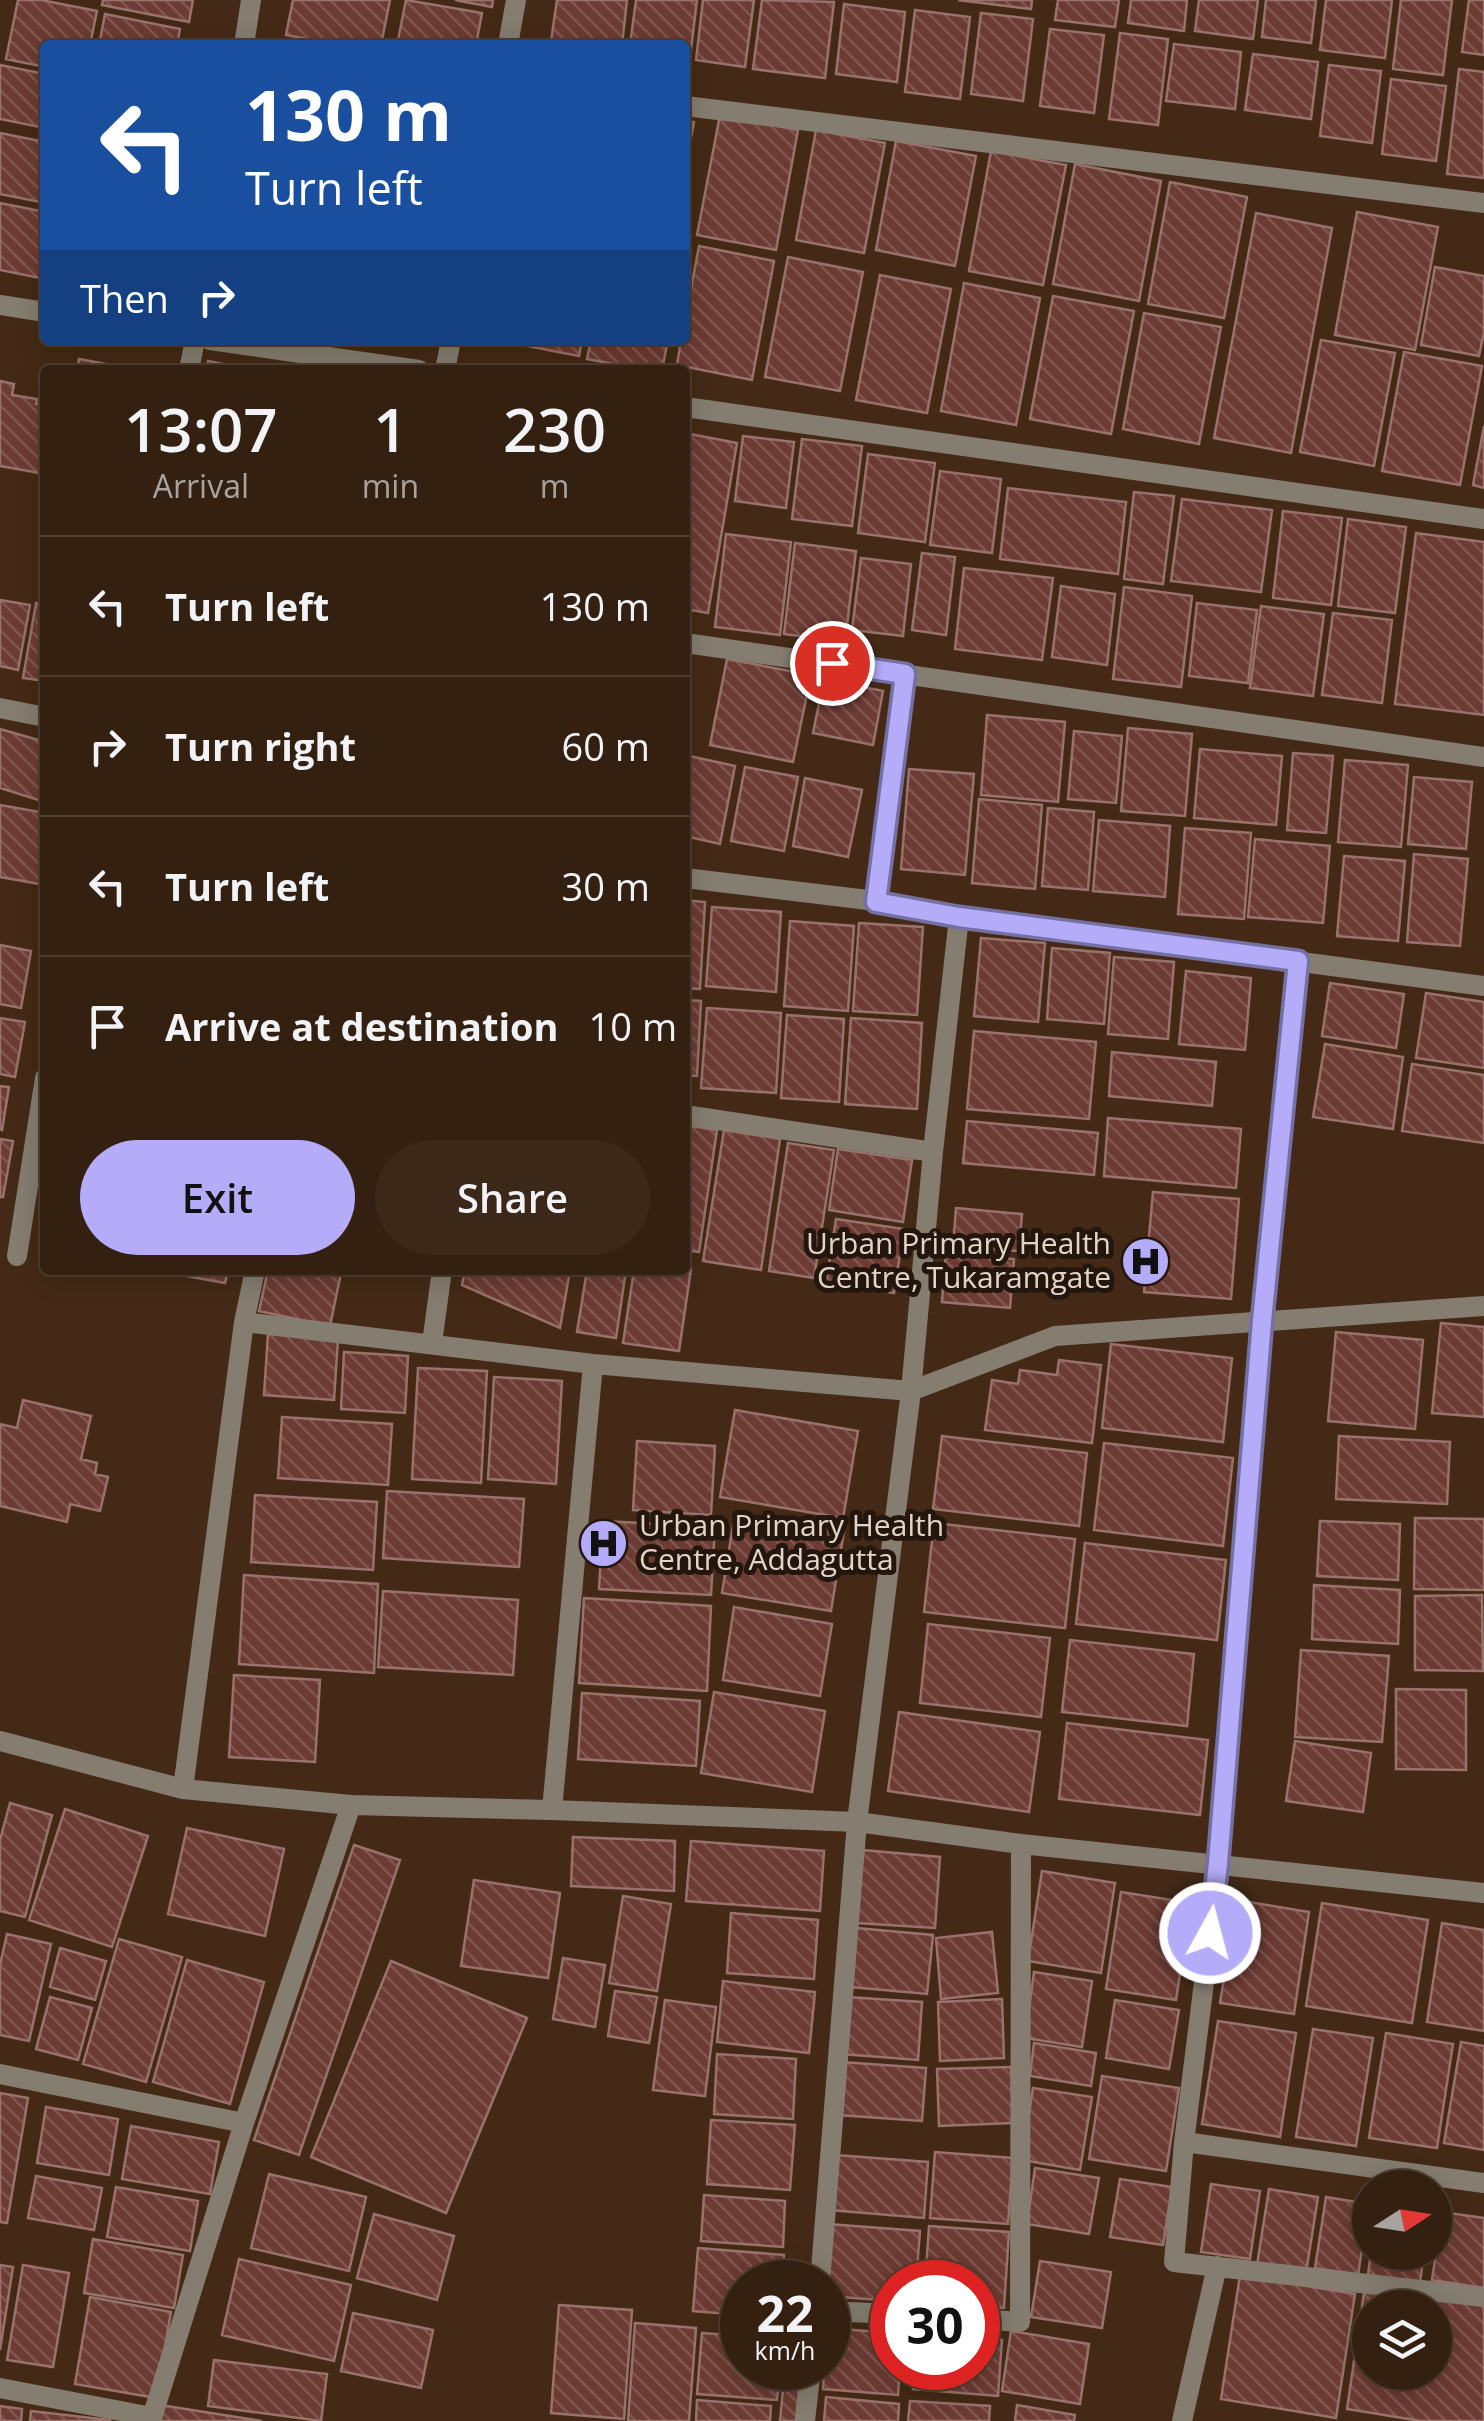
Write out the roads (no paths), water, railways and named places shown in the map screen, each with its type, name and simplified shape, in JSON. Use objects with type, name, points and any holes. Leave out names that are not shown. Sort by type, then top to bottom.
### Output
[{"type":"street","points":[[245,40],[252,0]]},
{"type":"street","points":[[509,40],[516,0]]},
{"type":"street","points":[[690,107],[1484,202]]},
{"type":"street","points":[[0,305],[40,311]]},
{"type":"street","points":[[245,345],[384,365]]},
{"type":"street","points":[[690,409],[1484,520]]},
{"type":"street","points":[[690,643],[1484,757]]},
{"type":"street","points":[[876,902],[905,674]]},
{"type":"street","points":[[0,708],[40,716]]},
{"type":"street","points":[[690,879],[1484,986]]},
{"type":"street","points":[[822,2260],[857,1822],[911,1391],[959,917]]},
{"type":"street","points":[[1298,961],[1262,1321],[1218,1863],[1184,2142],[1174,2262],[1484,2298]]},
{"type":"street","points":[[17,1256],[40,1110]]},
{"type":"street","points":[[690,1117],[933,1152]]},
{"type":"street","points":[[183,1790],[244,1322],[254,1275]]},
{"type":"street","points":[[432,1343],[441,1275]]},
{"type":"street","points":[[244,1322],[593,1364],[911,1391],[1055,1336],[1484,1306]]},
{"type":"street","points":[[552,1810],[593,1364]]},
{"type":"street","points":[[0,1742],[183,1790],[351,1805],[857,1822],[1021,1844],[1484,1893]]},
{"type":"street","points":[[0,2388],[152,2419],[244,2123],[351,1805]]},
{"type":"street","points":[[1000,2320],[1020,2322],[1021,1844]]},
{"type":"street","points":[[0,2074],[244,2123]]},
{"type":"street","points":[[1184,2142],[1484,2183]]},
{"type":"street","points":[[1182,2421],[1217,2266]]},
{"type":"street","points":[[805,2421],[809,2390]]},
{"type":"place","name":"Urban Primary Health Centre, Tukaramgate","points":[[1146,1261]]},
{"type":"place","name":"Urban Primary Health Centre, Addagutta","points":[[604,1543]]}]
